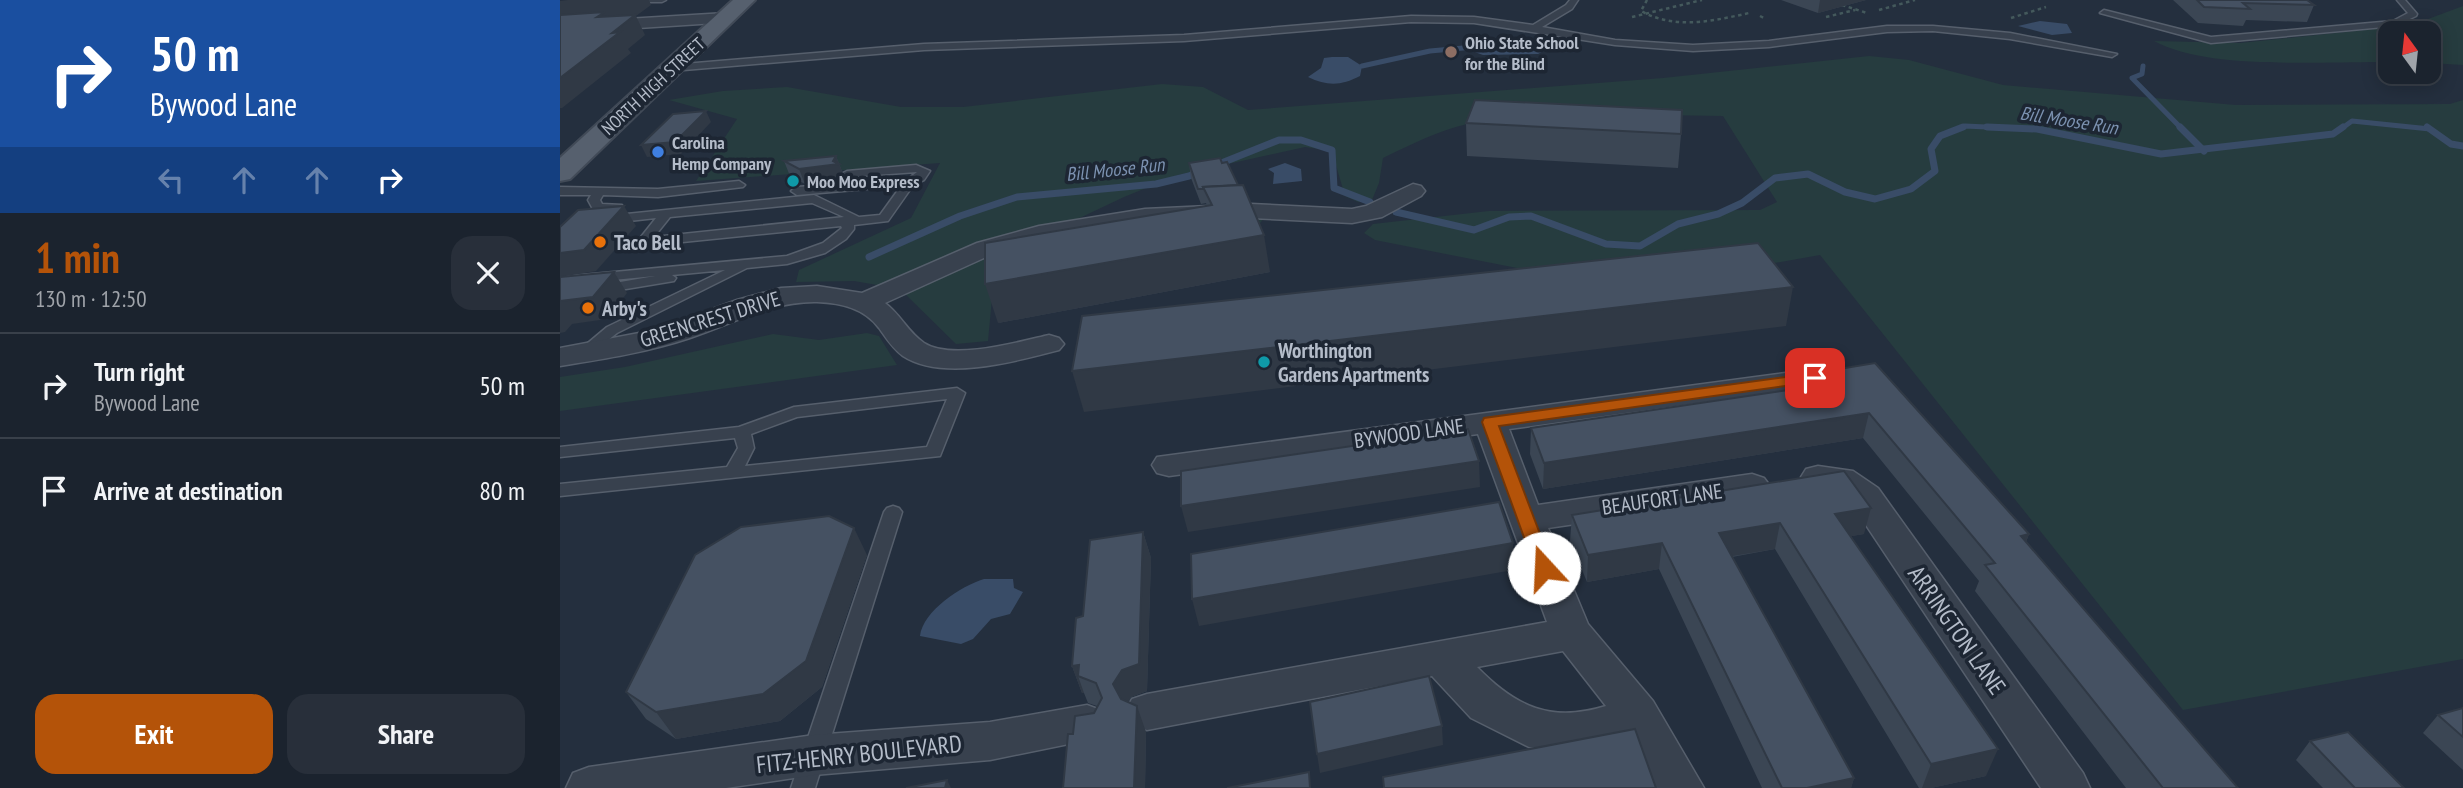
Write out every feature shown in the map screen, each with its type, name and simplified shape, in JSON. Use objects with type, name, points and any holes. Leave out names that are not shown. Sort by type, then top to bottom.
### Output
[{"type":"main road","name":"NORTH HIGH STREET","points":[[560,173],[745,0]]},
{"type":"street","points":[[560,28],[726,18]]},
{"type":"street","points":[[864,302],[979,250],[1039,234],[1145,216],[1251,211],[1352,216],[1373,212],[1413,191]]},
{"type":"street","name":"GREENCREST DRIVE","points":[[570,356],[681,331],[760,301],[790,294],[841,297],[864,302]]},
{"type":"street","points":[[864,302],[883,315],[903,341],[921,354],[982,358],[1049,344]]},
{"type":"street","name":"BYWOOD LANE","points":[[1169,465],[1815,378]]},
{"type":"street","points":[[1490,422],[1525,519],[1572,632],[1637,714],[1681,788]]},
{"type":"street","name":"BEAUFORT LANE","points":[[1525,519],[1812,478],[1841,480]]},
{"type":"street","name":"ARRINGTON LANE","points":[[1841,480],[1865,496],[2067,788]]},
{"type":"street","points":[[1147,712],[1572,632]]},
{"type":"street","points":[[1441,657],[1486,705],[1529,728],[1580,733],[1637,714]]},
{"type":"street","name":"FITZ-HENRY BOULEVARD","points":[[589,788],[809,771],[1087,724]]},
{"type":"lane","points":[[622,0],[662,0]]},
{"type":"lane","points":[[1534,28],[1569,7],[1574,0]]},
{"type":"lane","points":[[2104,13],[2211,40],[2395,23],[2413,14],[2401,0]]},
{"type":"lane","points":[[672,68],[924,47],[1184,38],[1411,19],[1474,20],[1534,28],[1597,43],[1675,50],[1753,46],[1868,30],[1937,29],[2016,37],[2112,54]]},
{"type":"lane","points":[[599,191],[595,204],[607,209],[910,182],[920,178],[923,169],[847,174]]},
{"type":"lane","points":[[858,187],[864,173]]},
{"type":"lane","points":[[667,212],[643,242],[884,218],[910,182]]},
{"type":"lane","points":[[560,191],[658,193],[739,185]]},
{"type":"lane","points":[[714,199],[723,187]]},
{"type":"lane","points":[[598,220],[814,199],[853,217],[848,221]]},
{"type":"lane","points":[[561,287],[751,262],[788,260],[817,253],[839,240],[848,229],[848,221]]},
{"type":"lane","points":[[570,356],[612,330],[751,262]]},
{"type":"lane","points":[[561,287],[643,285],[694,272],[704,274],[701,282],[671,300]]},
{"type":"lane","points":[[560,452],[742,432],[794,412],[957,393],[934,452],[560,490]]},
{"type":"lane","points":[[733,472],[746,448],[742,432]]},
{"type":"lane","points":[[809,771],[893,512]]},
{"type":"path","points":[[1647,0],[1640,8],[1645,15],[1660,20],[1687,21],[1749,13]]},
{"type":"path","points":[[1632,17],[1702,0]]},
{"type":"path","points":[[1838,3],[1868,13],[1915,0]]},
{"type":"path","points":[[1816,20],[1856,9]]},
{"type":"path","points":[[1760,16],[1766,19]]},
{"type":"green space","points":[[2463,6],[2463,65],[2441,64],[2441,21],[2423,21]]},
{"type":"green space","points":[[2378,29],[2378,62],[2236,61],[2205,57],[2154,41],[2240,43]]},
{"type":"green space","points":[[1869,56],[1909,60],[2003,85],[2236,105],[2450,104],[2463,100],[2463,659],[2183,710],[1820,255],[1758,266],[1557,276],[1375,240],[1364,233],[1373,224],[1489,211],[1760,210],[1777,202],[1723,116],[1561,114],[1467,124],[1434,134],[1383,158],[1379,183],[1372,200],[1358,202],[1345,196],[1333,155],[1327,150],[1305,147],[1178,175],[1029,242],[1244,216],[1264,218],[1258,226],[994,277],[988,341],[956,344],[900,289],[854,281],[796,282],[799,270],[911,218],[940,163],[696,181],[737,119],[669,100],[723,91],[787,87],[901,107],[963,107],[1162,84],[1203,87],[1248,110],[1663,78]]},
{"type":"green space","points":[[867,333],[879,336],[897,365],[560,411],[560,377],[625,367],[773,334],[819,340]]},
{"type":"water","points":[[2040,21],[2067,24],[2072,33],[2052,35],[2018,26]]},
{"type":"water","points":[[1500,38],[1523,41],[1544,51],[1538,54],[1483,55],[1463,48]]},
{"type":"water","points":[[1348,57],[1362,66],[1360,76],[1334,84],[1308,77],[1321,68],[1324,58]]},
{"type":"water","points":[[1285,163],[1301,169],[1302,181],[1273,184],[1274,173],[1268,169]]},
{"type":"water","points":[[984,579],[1013,579],[1014,588],[1023,592],[1010,614],[991,619],[973,639],[961,644],[920,636],[928,618],[944,601],[965,587]]},
{"type":"building","points":[[2197,0],[2307,0],[2314,5],[2243,3],[2250,9],[2204,7]]},
{"type":"building","points":[[605,12],[597,17],[635,15],[612,33],[620,32],[560,78],[560,15]]},
{"type":"building","points":[[1475,100],[1682,110],[1681,134],[1466,123]]},
{"type":"building","points":[[706,111],[675,142],[641,145],[673,114]]},
{"type":"building","points":[[836,156],[833,161],[839,164],[799,169],[784,161]]},
{"type":"building","points":[[1220,158],[1222,163],[1227,162],[1238,185],[1198,189],[1189,163]]},
{"type":"building","points":[[1243,185],[1264,235],[985,284],[985,243],[1212,205],[1203,187]]},
{"type":"building","points":[[624,206],[584,250],[560,253],[560,227],[578,210]]},
{"type":"building","points":[[1758,243],[1793,287],[1072,371],[1082,316]]},
{"type":"building","points":[[614,272],[593,297],[560,301],[560,277]]},
{"type":"building","points":[[1875,363],[2029,534],[2021,536],[2238,788],[2163,788],[1985,565],[1995,563],[1869,413],[1544,463],[1531,428],[1843,382],[1833,370]]},
{"type":"building","points":[[1468,429],[1479,461],[1181,506],[1181,471]]},
{"type":"building","points":[[1844,471],[1871,508],[1835,514],[1998,749],[1931,764],[1780,523],[1719,533],[1854,778],[1807,788],[1782,788],[1662,543],[1588,555],[1572,515]]},
{"type":"building","points":[[1499,502],[1513,543],[1192,599],[1191,554]]},
{"type":"building","points":[[829,516],[854,528],[806,661],[763,694],[656,712],[626,692],[695,555],[741,527]]},
{"type":"building","points":[[1143,532],[1139,664],[1122,670],[1113,684],[1121,699],[1137,706],[1134,788],[1063,788],[1068,734],[1073,734],[1075,716],[1094,713],[1102,698],[1096,683],[1078,676],[1079,665],[1072,666],[1076,618],[1083,616],[1090,540]]},
{"type":"building","points":[[1429,676],[1442,726],[1317,754],[1310,702]]},
{"type":"building","points":[[2463,708],[2463,737],[2438,715]]},
{"type":"building","points":[[1635,729],[1656,788],[1384,788],[1383,777]]},
{"type":"building","points":[[2348,732],[2404,788],[2355,788],[2310,741]]},
{"type":"building","points":[[1309,772],[1310,788],[1227,788]]},
{"type":"building","points":[[947,780],[945,788],[906,788]]},
{"type":"waterway","points":[[1533,49],[1552,48],[1568,40]]},
{"type":"waterway","points":[[1362,66],[1430,51],[1474,47]]},
{"type":"waterway","points":[[2143,66],[2142,74],[2132,78],[2182,129]]},
{"type":"waterway","name":"Bill Moose Run","points":[[2341,129],[2352,121],[2430,129]]},
{"type":"waterway","name":"Bill Moose Run","points":[[1959,128],[1965,126],[2029,129]]},
{"type":"waterway","name":"Bill Moose Run","points":[[1959,128],[1963,127]]},
{"type":"waterway","name":"Bill Moose Run","points":[[1987,127],[2037,129],[2161,154],[2202,149]]},
{"type":"waterway","name":"Bill Moose Run","points":[[2202,149],[2333,134],[2343,127]]},
{"type":"waterway","name":"Bill Moose Run","points":[[1396,212],[1474,230],[1509,217],[1531,216],[1606,244],[1640,246],[1678,224],[1718,214],[1742,203],[1775,178],[1808,174],[1845,192],[1875,199],[1911,189],[1935,171],[1931,149],[1940,136],[1959,128]]},
{"type":"waterway","points":[[2182,129],[2202,149]]},
{"type":"waterway","name":"Bill Moose Run","points":[[2430,129],[2451,144],[2463,146]]},
{"type":"waterway","name":"Bill Moose Run","points":[[869,257],[960,216],[1017,197],[1156,184],[1189,176],[1279,140],[1301,140],[1332,150],[1334,188],[1370,202]]},
{"type":"place","name":"Ohio State School for the Blind","points":[[1451,52]]},
{"type":"place","name":"Carolina Hemp Company","points":[[658,152]]},
{"type":"place","name":"Moo Moo Express","points":[[793,181]]},
{"type":"place","name":"Taco Bell","points":[[600,242]]},
{"type":"place","name":"Arby's","points":[[588,308]]},
{"type":"place","name":"Worthington Gardens Apartments","points":[[1264,362]]},
{"type":"route","points":[[1544,568],[1490,422],[1815,378]]}]
